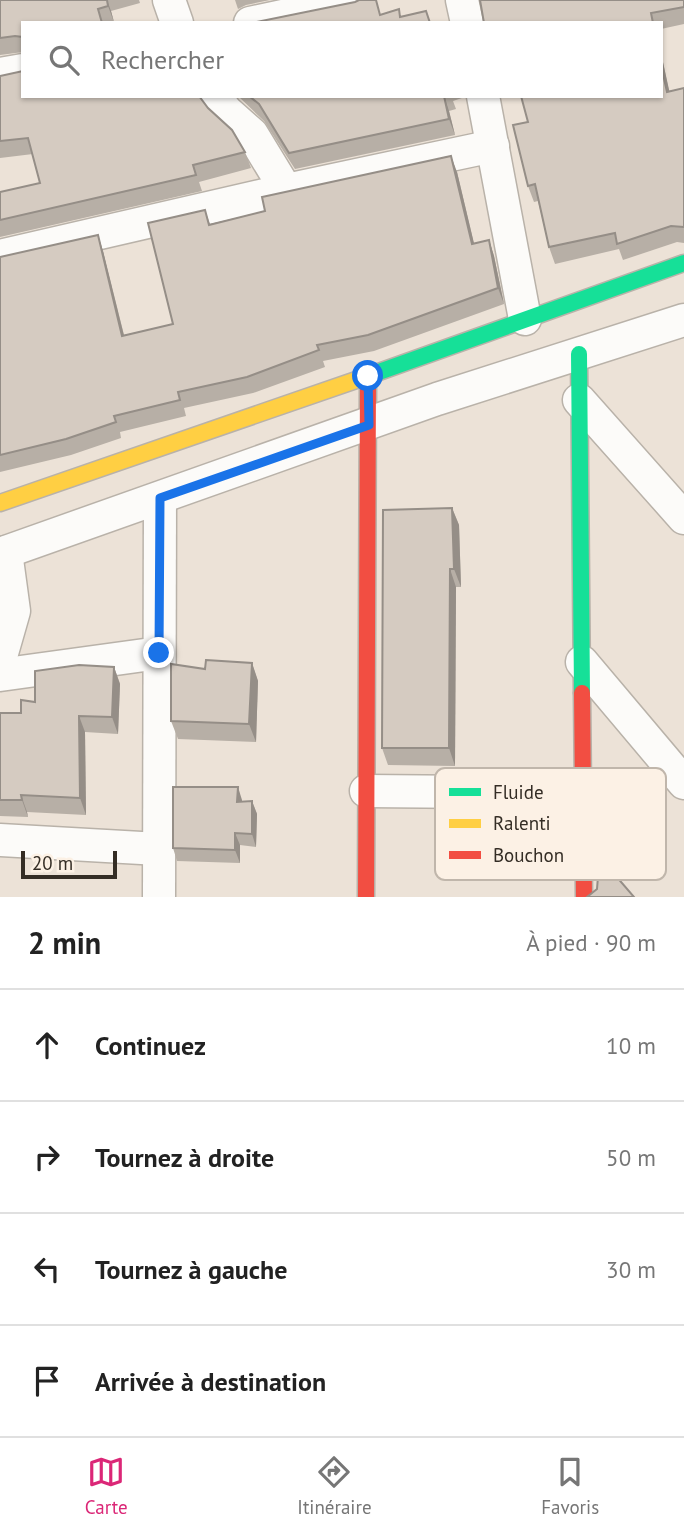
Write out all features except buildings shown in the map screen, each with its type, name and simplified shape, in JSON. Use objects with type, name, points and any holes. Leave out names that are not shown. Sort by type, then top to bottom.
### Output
[{"type":"street","points":[[169,0],[176,21]]},
{"type":"street","points":[[259,21],[357,0]]},
{"type":"street","points":[[462,0],[467,21]]},
{"type":"street","points":[[0,74],[21,70]]},
{"type":"street","points":[[216,98],[226,111],[252,134],[286,190]]},
{"type":"street","points":[[483,98],[525,319]]},
{"type":"street","points":[[0,256],[286,190],[493,146]]},
{"type":"street","points":[[0,503],[684,263]]},
{"type":"street","points":[[0,660],[14,611],[3,553],[437,399],[684,320]]},
{"type":"street","points":[[579,354],[583,768]]},
{"type":"street","points":[[366,897],[368,376]]},
{"type":"street","points":[[579,400],[684,518]]},
{"type":"street","points":[[159,897],[160,498]]},
{"type":"street","points":[[0,675],[159,653]]},
{"type":"street","points":[[582,662],[684,783]]},
{"type":"street","points":[[366,791],[435,792]]},
{"type":"street","points":[[0,841],[159,849]]},
{"type":"traffic: fast","points":[[362,378],[684,263]]},
{"type":"traffic: fast","points":[[579,354],[582,693]]},
{"type":"traffic: slow","points":[[0,503],[362,378]]},
{"type":"traffic: jam","points":[[366,897],[368,376]]},
{"type":"traffic: jam","points":[[582,693],[583,768]]},
{"type":"traffic: jam","points":[[584,880],[584,897]]},
{"type":"route","points":[[159,653],[160,498],[369,425],[368,376]]}]
